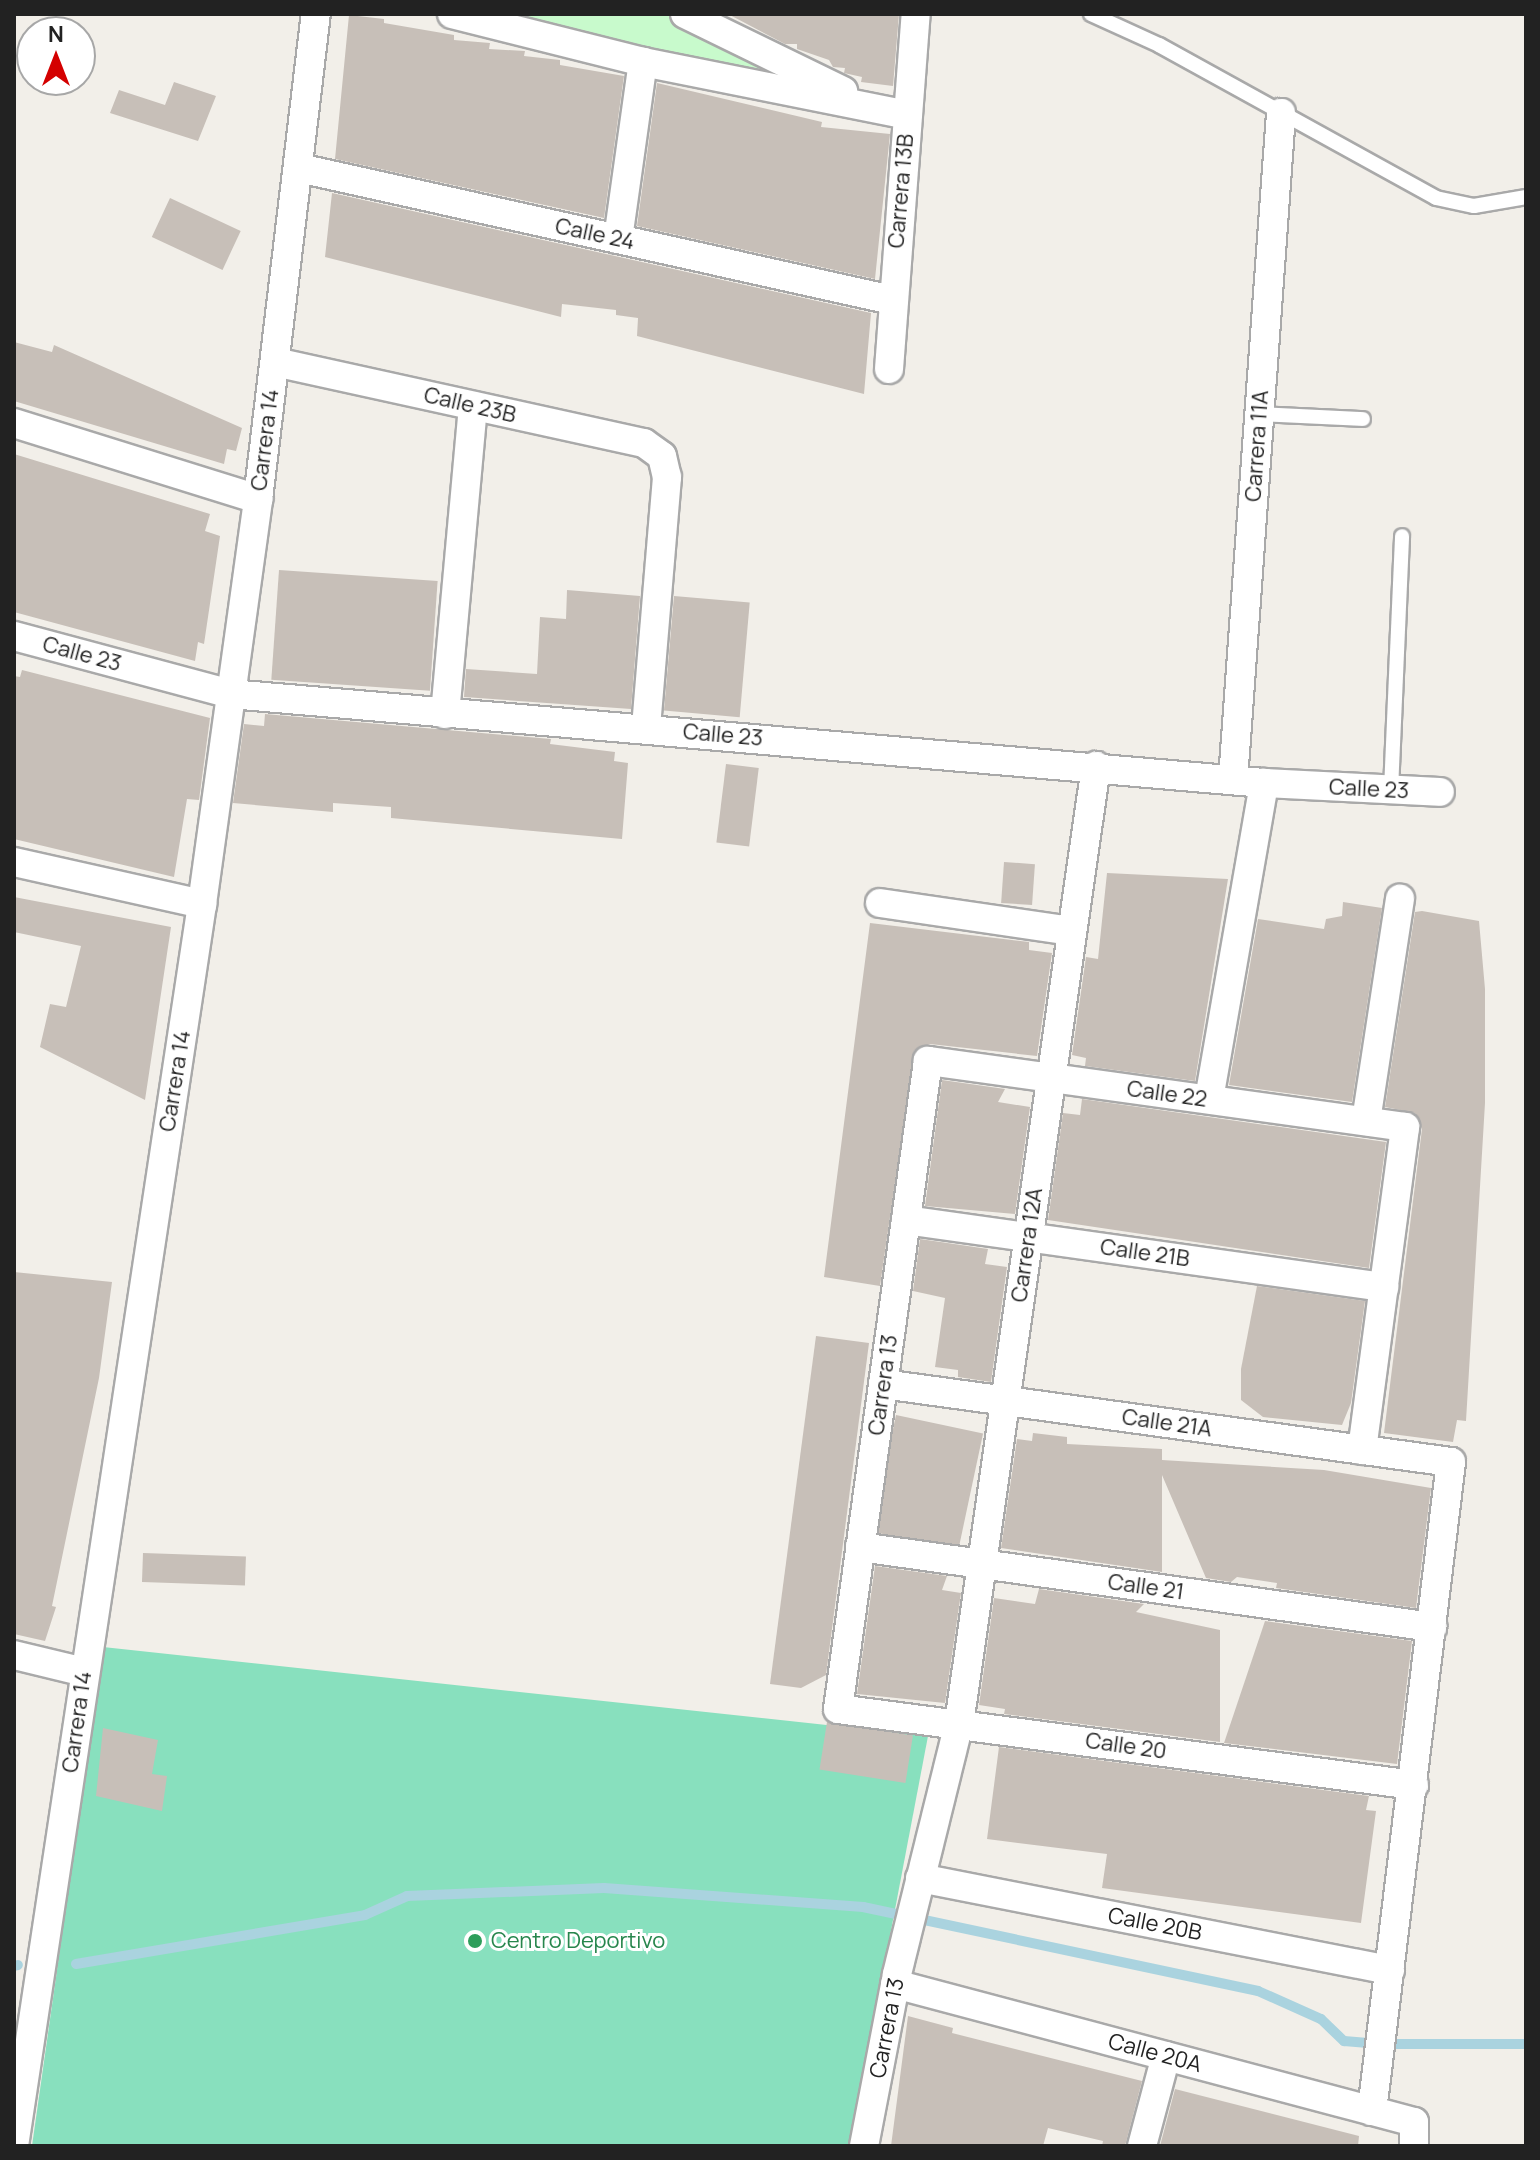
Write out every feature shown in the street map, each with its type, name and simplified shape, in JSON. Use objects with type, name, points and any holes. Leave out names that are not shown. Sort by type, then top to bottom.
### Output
[{"type":"street","name":"Carrera 14","points":[[14,2146],[22,2042],[85,1672],[202,904],[258,499],[316,14]]},
{"type":"street","points":[[452,14],[643,62],[908,115]]},
{"type":"street","points":[[685,14],[879,109]]},
{"type":"street","name":"Carrera 13B","points":[[889,369],[916,14]]},
{"type":"street","points":[[618,239],[643,62]]},
{"type":"street","name":"Carrera 11A","points":[[1233,780],[1281,113]]},
{"type":"street","name":"Calle 24","points":[[299,168],[892,300]]},
{"type":"street","name":"Calle 23B","points":[[275,362],[644,443],[662,456],[667,477],[646,729]]},
{"type":"street","points":[[445,714],[473,406]]},
{"type":"street","points":[[14,423],[258,499]]},
{"type":"street","name":"Calle 23","points":[[14,636],[230,694],[1096,766],[1264,783],[1440,792]]},
{"type":"street","name":"Carrera 12A","points":[[959,1724],[1096,766]]},
{"type":"street","points":[[1209,1099],[1264,783]]},
{"type":"street","points":[[14,862],[202,904]]},
{"type":"street","points":[[1366,1121],[1400,899]]},
{"type":"street","points":[[880,903],[1072,931]]},
{"type":"street","name":"Calle 22","points":[[928,1061],[1405,1127],[1384,1287]]},
{"type":"street","name":"Carrera 13","points":[[838,1709],[928,1061]]},
{"type":"street","name":"Calle 21B","points":[[906,1220],[1384,1287]]},
{"type":"street","points":[[1362,1450],[1384,1287]]},
{"type":"street","name":"Calle 21A","points":[[883,1384],[1451,1462],[1432,1627]]},
{"type":"street","name":"Calle 21","points":[[860,1547],[1432,1627]]},
{"type":"street","points":[[1372,2111],[1432,1627]]},
{"type":"street","points":[[14,1655],[85,1672]]},
{"type":"street","name":"Calle 20","points":[[838,1709],[1414,1785]]},
{"type":"street","name":"Carrera 13","points":[[864,2146],[896,1979],[959,1724]]},
{"type":"street","name":"Calle 20B","points":[[919,1883],[1390,1970]]},
{"type":"street","name":"Calle 20A","points":[[896,1979],[1372,2111],[1414,2134]]},
{"type":"street","points":[[1142,2146],[1166,2056]]},
{"type":"lane","points":[[1091,14],[1436,198],[1474,206],[1526,197]]},
{"type":"lane","points":[[1260,414],[1363,419]]},
{"type":"lane","points":[[1391,790],[1402,536]]},
{"type":"green space","points":[[488,14],[667,14],[770,64],[765,79]]},
{"type":"green space","name":"Centro Deportivo","points":[[103,1647],[928,1736],[850,2146],[32,2146]]},
{"type":"building","points":[[728,14],[899,14],[893,86],[861,82],[862,77],[844,73],[845,68],[833,67],[829,60],[797,49],[797,44],[785,44]]},
{"type":"building","points":[[349,15],[384,19],[384,23],[454,35],[454,40],[490,43],[489,49],[525,51],[524,56],[560,60],[560,65],[624,76],[604,218],[335,159]]},
{"type":"building","points":[[174,82],[216,96],[198,141],[110,113],[119,90],[165,105]]},
{"type":"building","points":[[657,83],[822,122],[821,127],[890,134],[875,279],[637,226]]},
{"type":"building","points":[[332,193],[871,313],[864,394],[637,336],[638,318],[616,315],[616,310],[562,304],[561,317],[325,257]]},
{"type":"building","points":[[170,198],[241,231],[223,270],[152,237]]},
{"type":"building","points":[[14,342],[52,352],[54,345],[242,428],[236,451],[227,449],[224,464],[14,401]]},
{"type":"building","points":[[14,454],[210,514],[205,531],[220,536],[204,644],[198,642],[195,661],[14,612]]},
{"type":"building","points":[[279,570],[438,581],[430,691],[271,680]]},
{"type":"building","points":[[567,590],[640,596],[631,709],[464,697],[466,669],[537,674],[540,617],[566,619]]},
{"type":"building","points":[[674,596],[750,603],[740,717],[664,711]]},
{"type":"building","points":[[22,670],[210,718],[199,800],[187,799],[174,877],[14,839],[14,676],[20,677]]},
{"type":"building","points":[[265,714],[551,739],[550,744],[615,752],[614,761],[628,763],[622,839],[391,818],[391,807],[333,803],[333,812],[233,803],[244,724],[264,726]]},
{"type":"building","points":[[726,764],[759,768],[749,846],[716,842]]},
{"type":"building","points":[[1004,862],[1035,864],[1032,905],[1001,903]]},
{"type":"building","points":[[1107,873],[1228,879],[1195,1081],[1085,1066],[1086,1058],[1072,1055],[1086,957],[1098,959]]},
{"type":"building","points":[[14,897],[171,927],[145,1100],[40,1047],[50,1004],[66,1007],[81,946],[14,932]]},
{"type":"building","points":[[1343,902],[1382,908],[1352,1102],[1229,1085],[1258,919],[1324,929],[1326,919],[1342,916]]},
{"type":"building","points":[[1415,912],[1479,921],[1485,989],[1485,1103],[1466,1421],[1457,1420],[1453,1442],[1384,1433],[1422,1129],[1415,1113],[1385,1107]]},
{"type":"building","points":[[870,923],[1029,942],[1029,950],[1052,953],[1037,1056],[930,1044],[914,1051],[880,1286],[824,1277]]},
{"type":"building","points":[[942,1080],[1005,1089],[998,1102],[1030,1107],[1015,1214],[925,1206]]},
{"type":"building","points":[[1082,1099],[1386,1142],[1369,1268],[1048,1220],[1063,1113],[1080,1115]]},
{"type":"building","points":[[920,1239],[988,1249],[985,1264],[1007,1267],[991,1382],[958,1377],[958,1370],[935,1367],[945,1298],[913,1291]]},
{"type":"building","points":[[14,1272],[112,1282],[99,1378],[52,1606],[56,1607],[45,1641],[14,1634]]},
{"type":"building","points":[[1257,1286],[1365,1301],[1351,1403],[1342,1425],[1263,1417],[1241,1400],[1241,1369]]},
{"type":"building","points":[[816,1336],[869,1343],[826,1675],[801,1688],[770,1684]]},
{"type":"building","points":[[896,1415],[983,1434],[958,1550],[871,1531]]},
{"type":"building","points":[[1033,1433],[1067,1437],[1067,1444],[1162,1449],[1162,1460],[1324,1470],[1431,1488],[1416,1608],[1276,1588],[1277,1583],[1237,1577],[1231,1582],[1206,1578],[1162,1475],[1162,1572],[1001,1548],[1017,1439],[1032,1441]]},
{"type":"building","points":[[143,1553],[246,1557],[245,1586],[142,1582]]},
{"type":"building","points":[[875,1566],[947,1576],[942,1590],[961,1593],[945,1703],[857,1694]]},
{"type":"building","points":[[1039,1589],[1144,1604],[1136,1612],[1220,1630],[1220,1742],[1004,1714],[1005,1709],[979,1705],[994,1598],[1035,1604]]},
{"type":"building","points":[[1265,1621],[1412,1641],[1397,1764],[1224,1743]]},
{"type":"building","points":[[827,1722],[913,1736],[905,1783],[819,1769]]},
{"type":"building","points":[[103,1728],[158,1740],[152,1774],[167,1776],[162,1811],[96,1796]]},
{"type":"building","points":[[999,1747],[1369,1796],[1366,1810],[1376,1811],[1361,1923],[1102,1888],[1107,1854],[987,1839]]},
{"type":"building","points":[[908,2016],[953,2028],[952,2033],[1142,2081],[1125,2146],[1102,2146],[1103,2141],[1048,2128],[1043,2146],[891,2146]]},
{"type":"building","points":[[1175,2089],[1359,2136],[1358,2146],[1160,2146]]},
{"type":"waterway","points":[[76,1964],[365,1915],[407,1896],[604,1888],[863,1907],[1258,1991],[1321,2019],[1344,2041],[1368,2043]]},
{"type":"waterway","points":[[14,1966],[18,1965]]},
{"type":"waterway","points":[[1392,2044],[1526,2044]]},
{"type":"place","name":"Centro Deportivo","points":[[475,1941]]}]
